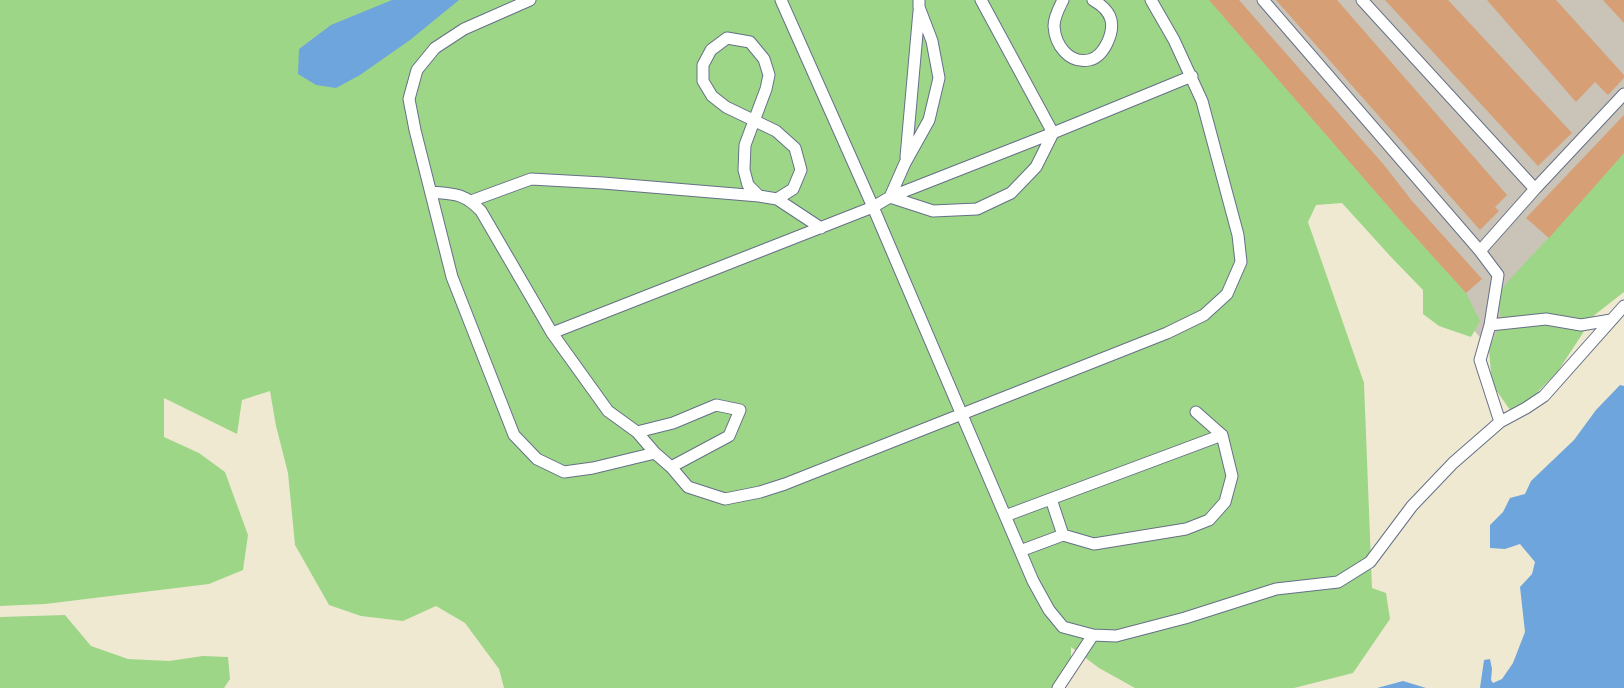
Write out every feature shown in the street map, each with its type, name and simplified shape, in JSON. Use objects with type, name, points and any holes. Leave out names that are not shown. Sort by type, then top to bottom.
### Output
[{"type":"lane","points":[[530,0],[464,29],[435,48],[417,70],[409,99],[430,192],[452,276],[514,435],[537,459],[564,472],[593,468],[655,452]]},
{"type":"lane","points":[[781,0],[873,207],[960,414],[1033,581],[1046,604],[1063,627],[1093,635],[1116,636],[1185,618],[1276,589],[1338,582],[1370,562],[1417,501],[1453,463],[1500,422],[1544,396],[1624,306]]},
{"type":"lane","points":[[981,0],[1052,133]]},
{"type":"lane","points":[[1063,0],[1056,13],[1054,26],[1057,42],[1065,53],[1078,60],[1091,60],[1103,50],[1111,36],[1111,19],[1102,6],[1093,0]]},
{"type":"lane","points":[[430,192],[457,194],[471,200],[481,211],[552,333],[608,411],[637,432],[688,487],[725,499],[760,492],[779,486],[1167,333],[1204,315],[1227,294],[1241,262],[1238,235],[1202,101],[1192,76],[1152,0]]},
{"type":"lane","points":[[1263,0],[1480,251],[1498,275],[1490,325],[1480,360],[1500,422]]},
{"type":"lane","points":[[1362,0],[1535,189]]},
{"type":"lane","points":[[890,197],[929,120],[939,78],[932,41],[919,3]]},
{"type":"lane","points":[[906,163],[919,3]]},
{"type":"lane","points":[[759,196],[748,185],[744,170],[745,145],[754,119],[766,89],[768,75],[764,59],[750,42],[727,38],[711,50],[703,65],[703,81],[712,96],[726,107],[754,119],[776,131],[795,148],[800,170],[794,189],[777,199]]},
{"type":"lane","points":[[552,333],[821,228],[873,207],[890,197],[1192,76]]},
{"type":"lane","points":[[1480,251],[1535,189],[1624,94]]},
{"type":"lane","points":[[890,197],[933,211],[977,209],[1011,193],[1036,167],[1052,133]]},
{"type":"lane","points":[[471,200],[531,179],[603,183],[759,196],[777,199],[821,228]]},
{"type":"lane","points":[[1490,325],[1546,319],[1582,325],[1611,320]]},
{"type":"lane","points":[[637,432],[673,423],[716,405],[740,410],[729,436],[671,467]]},
{"type":"lane","points":[[1020,550],[1063,535],[1094,544],[1186,528],[1209,520],[1225,502],[1232,476],[1222,434],[1196,412]]},
{"type":"lane","points":[[1005,516],[1222,434]]},
{"type":"lane","points":[[1051,499],[1063,535]]},
{"type":"lane","points":[[1058,688],[1093,635]]},
{"type":"shaded area","points":[[1197,0],[1624,0],[1624,282],[1526,392],[1208,15]]},
{"type":"green space","points":[[0,0],[1209,0],[1400,220],[1466,293],[1480,321],[1471,337],[1439,326],[1423,314],[1423,290],[1342,203],[1316,205],[1308,222],[1364,383],[1372,588],[1386,593],[1390,619],[1353,673],[1294,688],[1135,688],[1099,668],[1071,647],[1071,680],[1061,688],[504,688],[499,669],[465,623],[436,606],[403,621],[361,616],[329,605],[295,545],[288,473],[276,426],[270,391],[242,400],[237,434],[164,398],[164,437],[199,453],[225,472],[248,535],[243,570],[209,584],[45,604],[0,606]]},
{"type":"green space","points":[[1624,153],[1624,292],[1592,317],[1558,371],[1525,405],[1510,410],[1492,384],[1489,350],[1501,321],[1498,294]]},
{"type":"green space","points":[[65,615],[91,646],[128,659],[169,661],[203,656],[228,657],[230,679],[224,688],[0,688],[0,617]]},
{"type":"water","points":[[392,0],[459,0],[410,40],[360,75],[336,88],[316,85],[298,74],[299,49],[331,25]]},
{"type":"water","points":[[1620,385],[1624,386],[1624,688],[1480,688],[1484,660],[1490,659],[1492,669],[1491,680],[1493,683],[1502,679],[1513,663],[1525,632],[1520,587],[1532,574],[1535,562],[1520,544],[1505,549],[1490,548],[1490,525],[1503,512],[1510,498],[1525,494],[1531,481],[1574,440],[1596,410]]},
{"type":"water","points":[[1403,681],[1426,688],[1377,688]]},
{"type":"building","points":[[1209,0],[1239,0],[1384,165],[1412,201],[1482,279],[1466,293],[1400,220]]},
{"type":"building","points":[[1276,0],[1337,0],[1507,195],[1495,207],[1499,211],[1480,230]]},
{"type":"building","points":[[1385,0],[1448,0],[1572,133],[1538,166]]},
{"type":"building","points":[[1487,0],[1556,0],[1624,75],[1624,78],[1608,95],[1595,82],[1576,102]]},
{"type":"building","points":[[1603,0],[1624,0],[1624,23]]},
{"type":"building","points":[[1624,115],[1624,153],[1549,238],[1526,218]]}]
